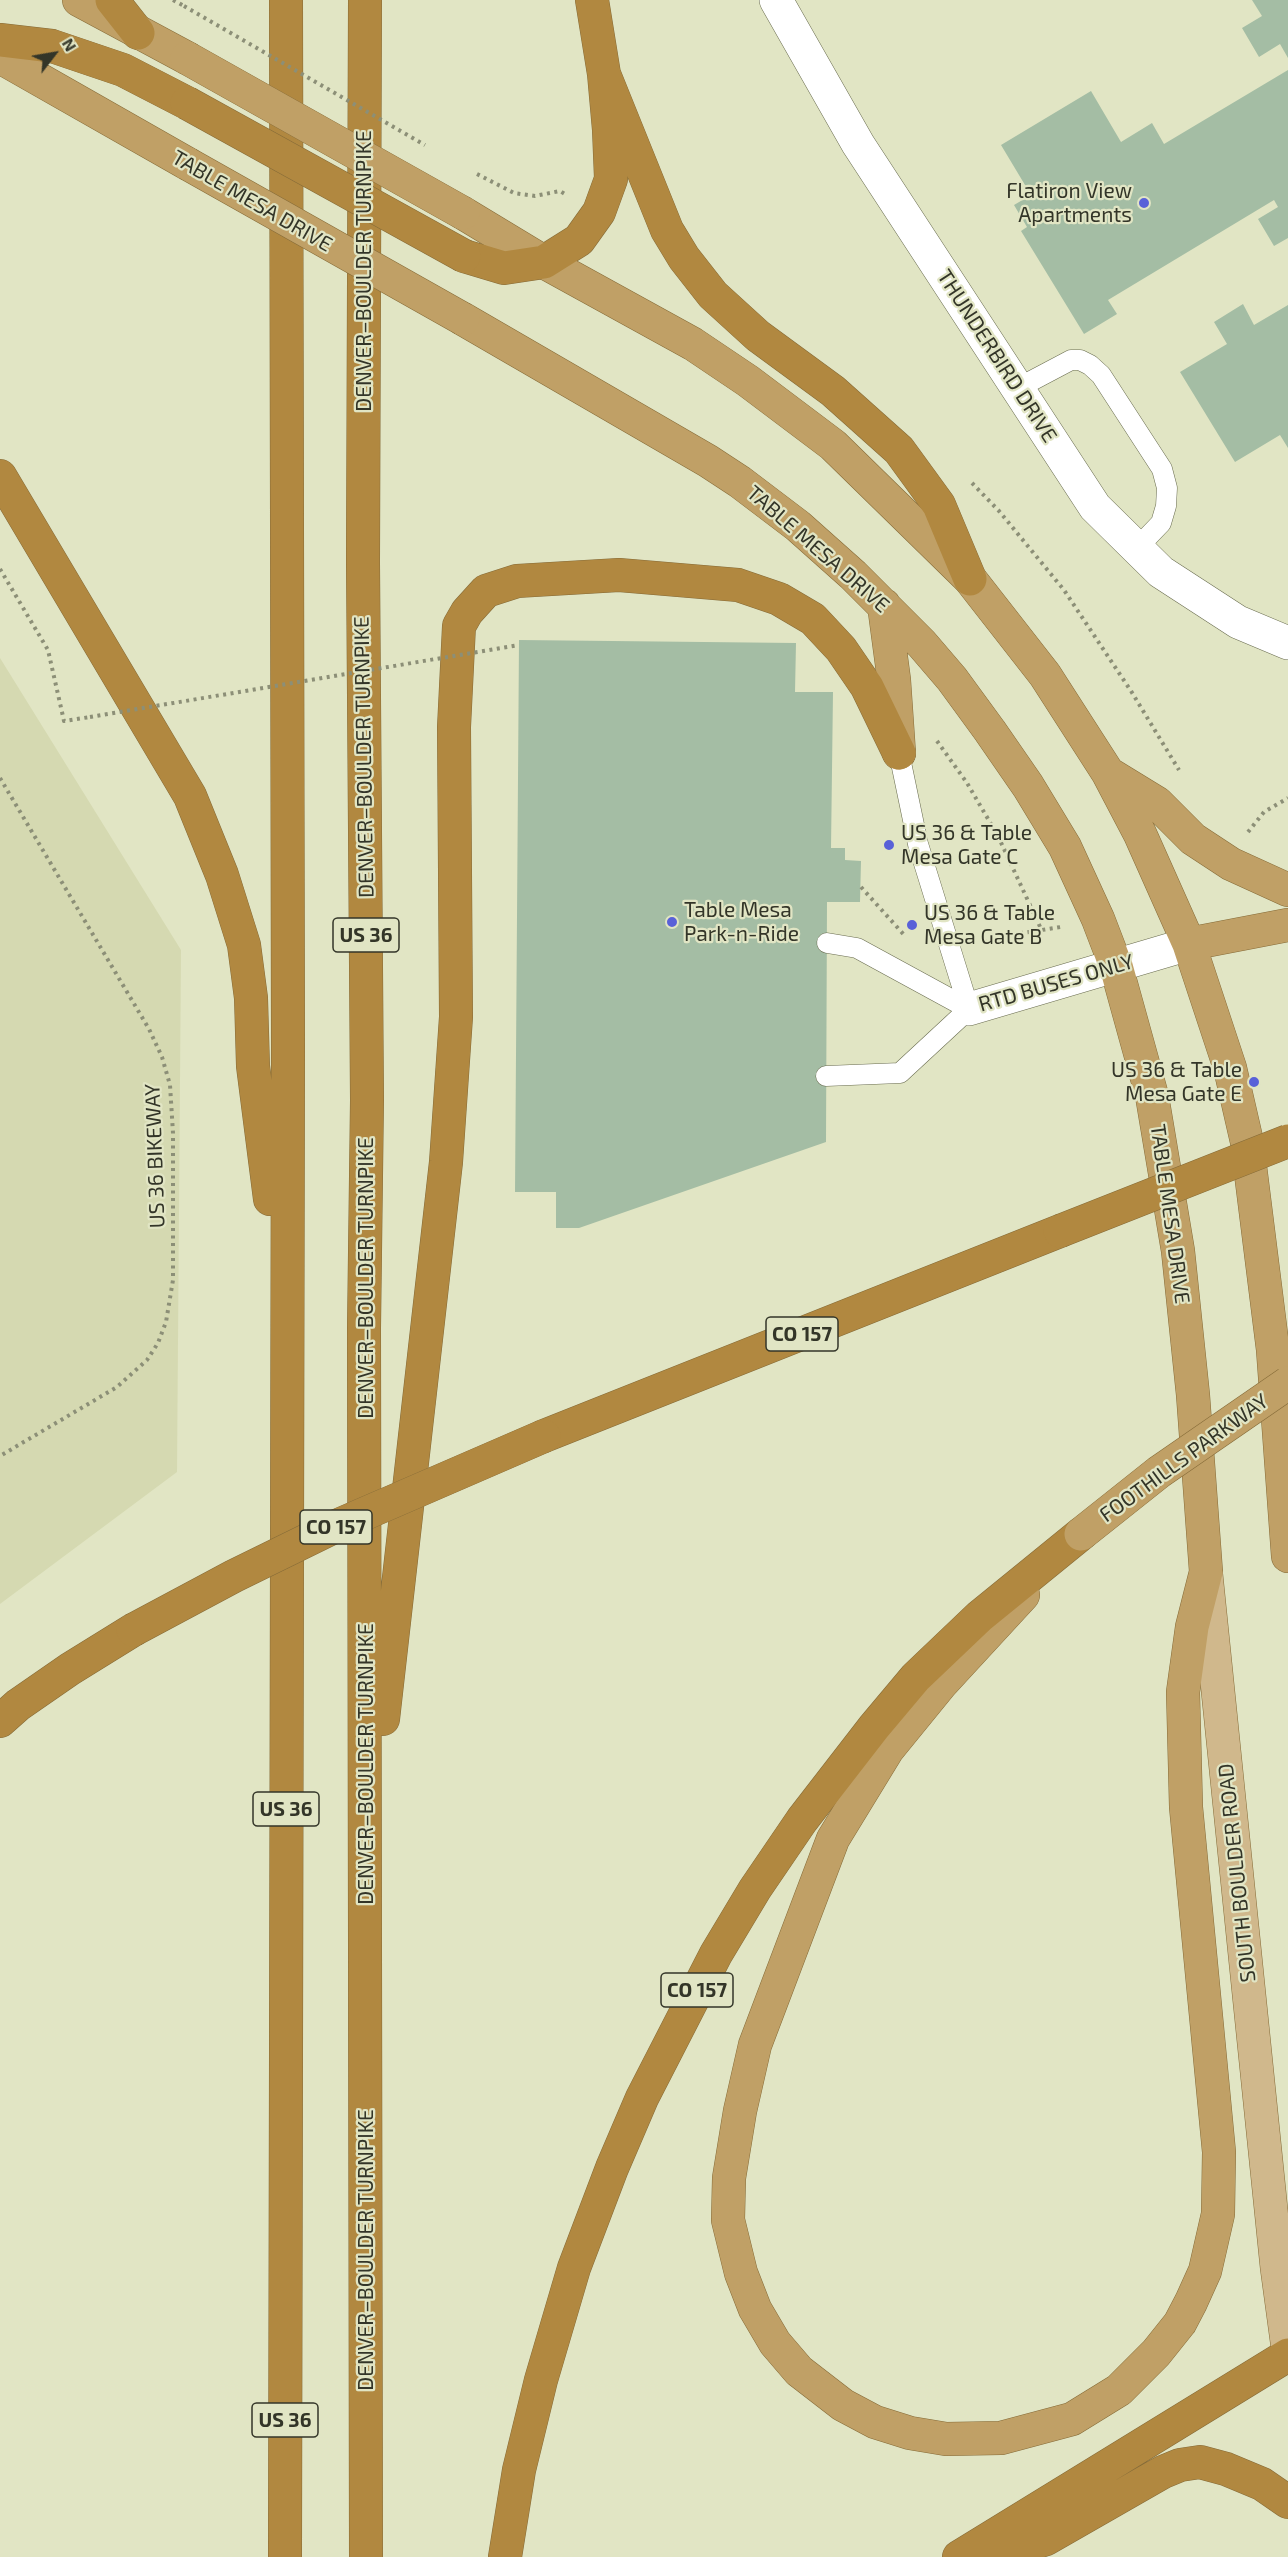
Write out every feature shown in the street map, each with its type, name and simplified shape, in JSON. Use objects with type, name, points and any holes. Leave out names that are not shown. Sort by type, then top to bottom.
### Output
[{"type":"highway","points":[[79,0],[463,213],[544,262],[644,315],[748,381],[833,445],[970,579],[1045,675],[1108,772],[1140,834],[1189,944],[1227,1059],[1247,1142],[1273,1350],[1288,1556]]},
{"type":"highway","points":[[112,0],[138,33]]},
{"type":"highway","name":"US 36","points":[[285,2557],[286,0]]},
{"type":"highway","name":"DENVER–BOULDER TURNPIKE","points":[[365,0],[363,574],[367,1089],[364,1316],[366,2557]]},
{"type":"highway","points":[[0,40],[52,46],[123,70],[464,256],[504,268],[544,262],[579,240],[599,212],[611,179],[604,74],[592,0]]},
{"type":"highway","name":"TABLE MESA DRIVE","points":[[0,57],[463,319],[708,461],[798,526],[884,605],[922,644],[952,679],[1028,786],[1065,847],[1098,919],[1116,966],[1152,1096],[1179,1251],[1193,1395]]},
{"type":"highway","points":[[604,74],[663,220],[684,258],[714,295],[758,336],[833,391],[899,450],[939,505],[970,579]]},
{"type":"highway","points":[[0,476],[190,795],[222,875],[243,945],[251,998],[253,1066],[287,1335]]},
{"type":"highway","points":[[0,519],[75,602]]},
{"type":"highway","points":[[366,1870],[446,1162],[456,1017],[454,728],[459,626],[467,612],[486,591],[517,581],[619,575],[738,585],[778,598],[813,619],[841,649],[867,687],[899,753]]},
{"type":"highway","points":[[884,605],[894,680],[899,753]]},
{"type":"highway","points":[[1108,772],[1157,803],[1193,839],[1231,864],[1288,890]]},
{"type":"highway","points":[[1189,944],[1288,924]]},
{"type":"highway","name":"CO 157","points":[[0,1721],[18,1705],[70,1669],[133,1629],[334,1527],[544,1436],[1288,1141]]},
{"type":"highway","name":"FOOTHILLS PARKWAY","points":[[1206,1572],[1192,1627],[1183,1692],[1186,1807],[1219,2152],[1218,2214],[1205,2271],[1180,2323],[1156,2353],[1119,2390],[1072,2419],[1001,2438],[946,2439],[910,2433],[875,2422],[843,2405],[799,2371],[775,2343],[755,2309],[741,2273],[728,2220],[729,2178],[740,2111],[755,2045],[833,1839],[888,1749],[990,1630],[1081,1534],[1158,1472],[1288,1383]]},
{"type":"highway","name":"SOUTH BOULDER ROAD","points":[[1193,1395],[1206,1572]]},
{"type":"highway","name":"CO 157","points":[[505,2557],[519,2470],[541,2380],[574,2268],[612,2168],[642,2098],[717,1954],[755,1889],[802,1820],[916,1677],[987,1610],[1081,1534]]},
{"type":"highway","points":[[959,2557],[1288,2355]]},
{"type":"highway","points":[[975,2557],[1025,2546],[1055,2535],[1180,2464],[1200,2462],[1226,2469],[1262,2484],[1288,2502]]},
{"type":"main road","name":"SOUTH BOULDER ROAD","points":[[1206,1572],[1277,2268],[1288,2349]]},
{"type":"street","name":"THUNDERBIRD DRIVE","points":[[776,0],[858,144],[1095,507],[1161,572],[1238,622],[1288,643]]},
{"type":"street","name":"RTD BUSES ONLY","points":[[969,1009],[1189,944]]},
{"type":"lane","points":[[1018,388],[1043,372],[1071,360],[1080,360],[1101,375],[1162,468],[1167,488],[1166,506],[1161,524],[1137,548]]},
{"type":"lane","name":"RTD BUSES ONLY","points":[[899,753],[918,844],[969,1009]]},
{"type":"lane","points":[[826,1076],[900,1073],[969,1009],[857,948],[827,943]]},
{"type":"path","points":[[173,0],[428,146]]},
{"type":"path","points":[[0,569],[48,650],[64,721],[519,645]]},
{"type":"path","name":"US 36 BIKEWAY","points":[[0,778],[150,1029],[162,1057],[170,1085],[173,1144],[173,1280],[166,1322],[158,1343],[147,1360],[117,1387],[0,1456]]},
{"type":"path","points":[[861,887],[908,940]]},
{"type":"shaded area","points":[[0,658],[181,950],[177,1472],[0,1604]]},
{"type":"building","points":[[1252,0],[1288,0],[1288,58],[1280,44],[1259,57],[1242,28],[1262,16]]},
{"type":"building","name":"Flatiron View Apartments","points":[[1288,70],[1288,238],[1274,246],[1258,219],[1278,207],[1274,200],[1108,300],[1117,314],[1084,334],[1021,231],[1027,227],[1014,205],[1031,195],[1001,145],[1091,91],[1121,142],[1152,123],[1164,144]]},
{"type":"building","points":[[1243,304],[1254,325],[1288,305],[1288,448],[1280,435],[1235,462],[1180,372],[1227,344],[1214,322]]},
{"type":"building","name":"Table Mesa Park-n-Ride","points":[[519,640],[796,643],[795,692],[833,692],[831,848],[845,848],[845,860],[861,861],[860,902],[827,902],[826,1142],[579,1228],[556,1228],[556,1192],[515,1192]]},
{"type":"place","name":"Flatiron View Apartments","points":[[1144,203]]},
{"type":"place","name":"US 36 & Table Mesa Gate C","points":[[889,845]]},
{"type":"place","name":"Table Mesa Park-n-Ride","points":[[672,922]]},
{"type":"place","name":"US 36 & Table Mesa Gate B","points":[[912,925]]},
{"type":"place","name":"US 36 & Table Mesa Gate E","points":[[1254,1082]]}]
